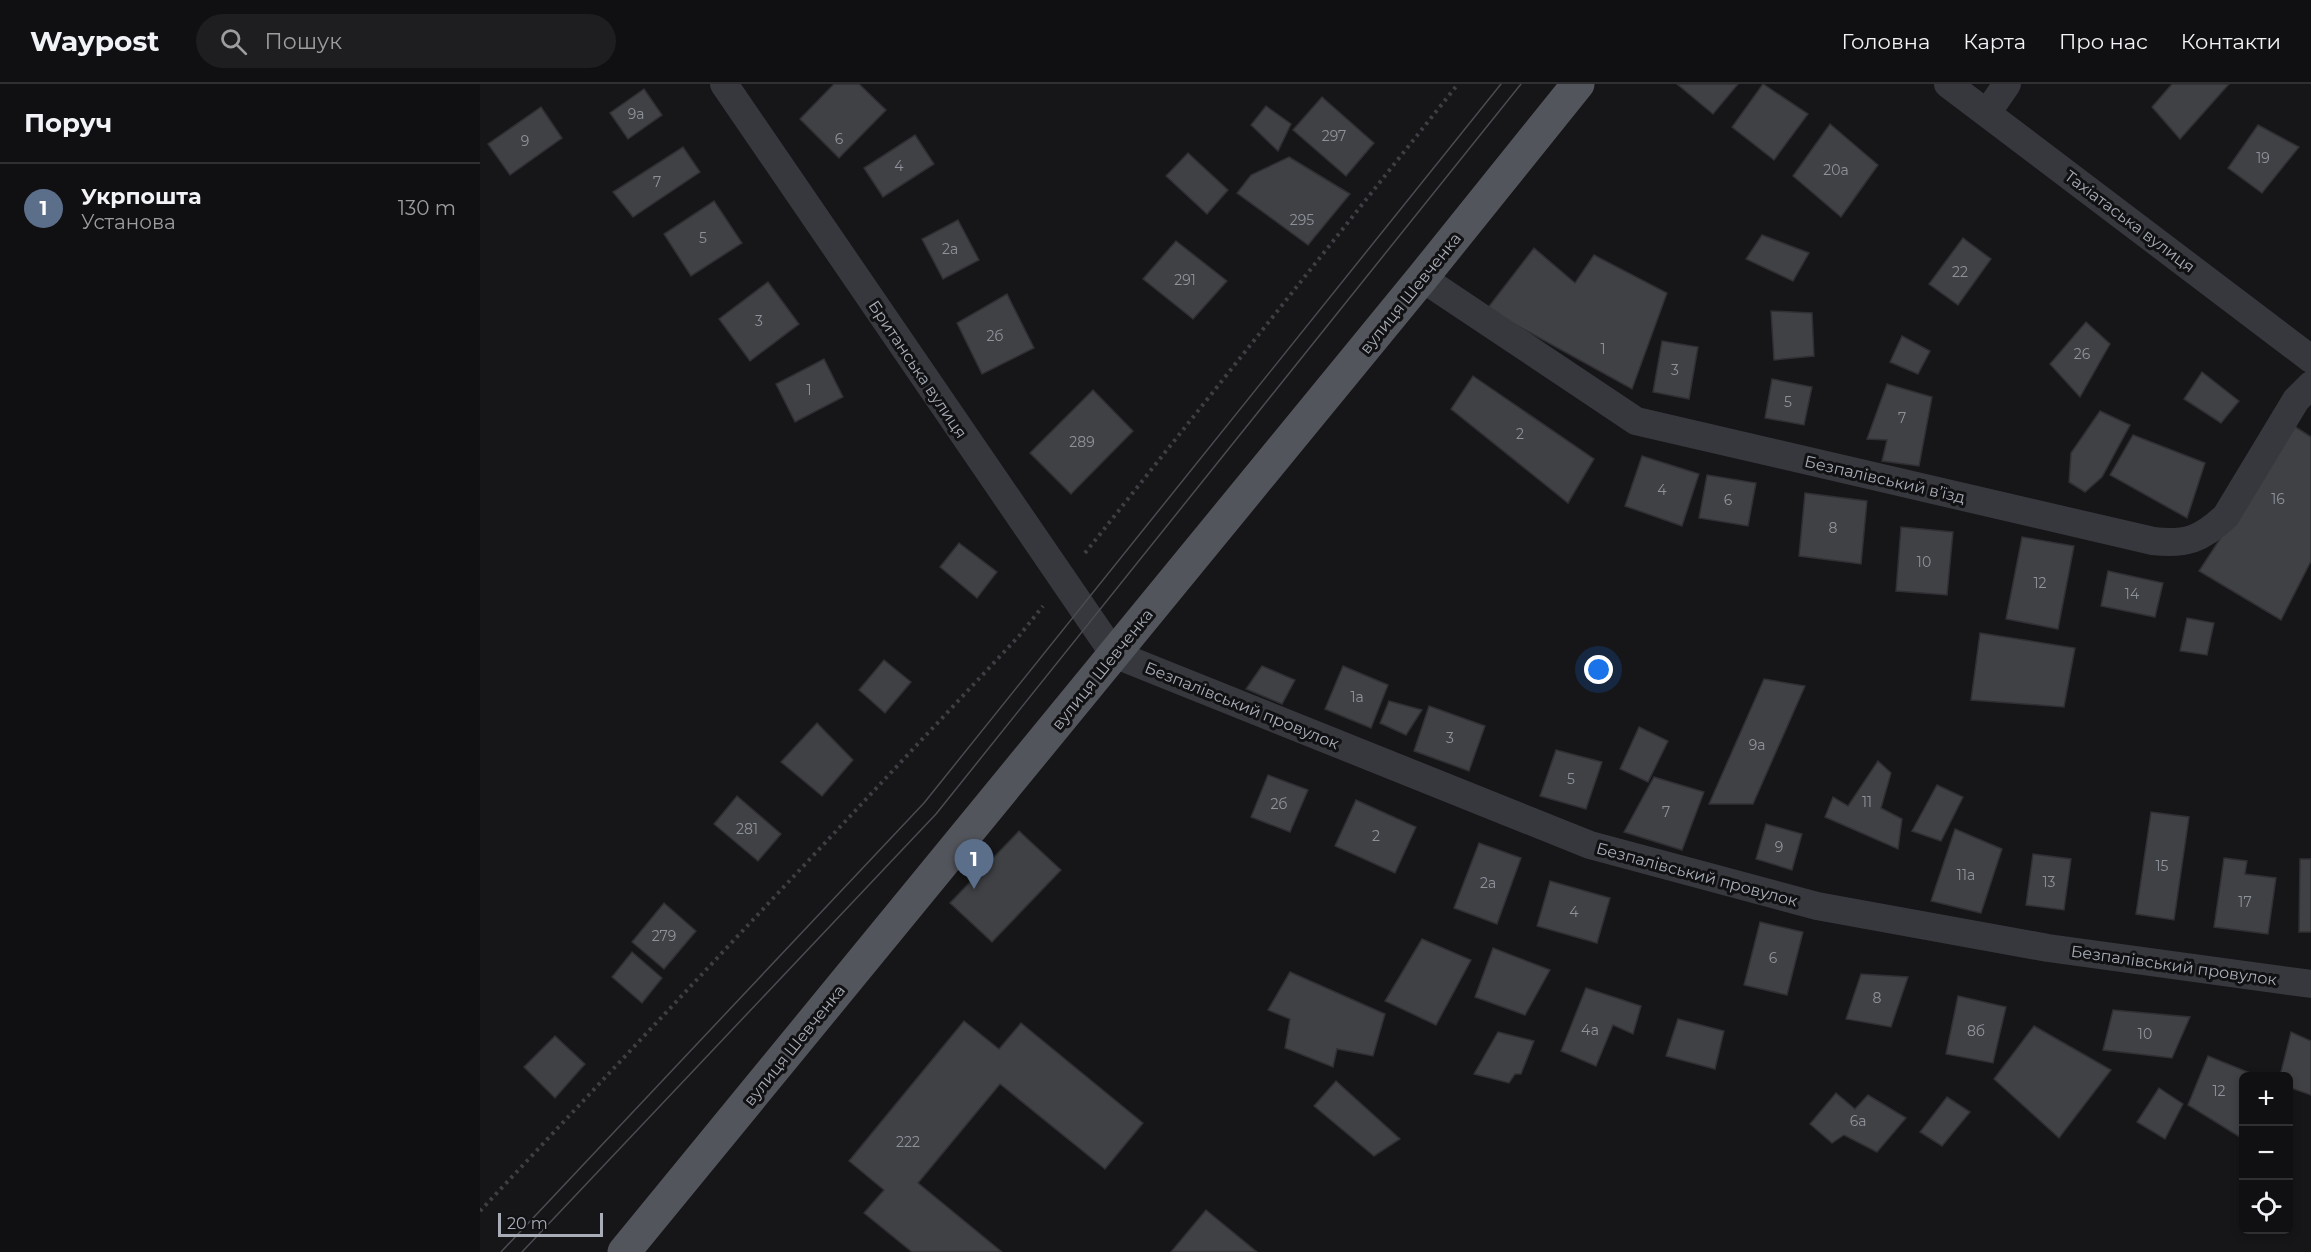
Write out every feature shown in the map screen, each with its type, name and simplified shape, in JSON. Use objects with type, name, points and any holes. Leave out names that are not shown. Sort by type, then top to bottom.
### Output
[{"type":"main road","name":"вулиця Шевченка","points":[[624,1252],[1422,278],[1578,84]]},
{"type":"street","name":"Тахіатаська вулиця","points":[[1948,84],[2311,358]]},
{"type":"street","points":[[1987,113],[2007,84]]},
{"type":"street","name":"Британська вулиця","points":[[735,89],[1062,581],[1114,654]]},
{"type":"street","name":"Безпалівський в’їзд","points":[[1422,278],[1636,421],[2153,541],[2174,543],[2194,540],[2212,530],[2226,516],[2296,400],[2311,385]]},
{"type":"street","name":"Безпалівський провулок","points":[[1114,654],[1590,845],[1817,906],[2048,948],[2311,984]]},
{"type":"path","points":[[480,1211],[1019,636],[1458,84]]},
{"type":"building","points":[[834,84],[859,84],[886,110],[839,158],[800,119]]},
{"type":"building","points":[[1677,84],[1738,84],[1713,114]]},
{"type":"building","points":[[1763,84],[1808,114],[1774,160],[1732,127]]},
{"type":"building","points":[[2172,84],[2229,84],[2180,139],[2152,107]]},
{"type":"building","points":[[644,89],[662,115],[628,139],[610,113]]},
{"type":"building","points":[[1322,97],[1374,143],[1346,176],[1293,130]]},
{"type":"building","points":[[1266,106],[1291,124],[1278,151],[1251,125]]},
{"type":"building","points":[[541,107],[562,138],[510,175],[488,144]]},
{"type":"building","points":[[1830,124],[1878,165],[1841,217],[1793,176]]},
{"type":"building","points":[[2258,125],[2299,147],[2262,193],[2228,168]]},
{"type":"building","points":[[915,135],[934,164],[883,197],[864,168]]},
{"type":"building","points":[[683,147],[700,172],[633,217],[613,192]]},
{"type":"building","points":[[1188,153],[1228,190],[1207,214],[1166,176]]},
{"type":"building","points":[[1289,157],[1350,194],[1308,245],[1237,193],[1251,175]]},
{"type":"building","points":[[714,201],[742,243],[691,276],[664,234]]},
{"type":"building","points":[[958,220],[979,260],[943,279],[922,239]]},
{"type":"building","points":[[1762,235],[1809,253],[1793,281],[1746,259]]},
{"type":"building","points":[[1963,238],[1991,259],[1958,305],[1929,284]]},
{"type":"building","points":[[1176,241],[1227,281],[1193,319],[1143,279]]},
{"type":"building","points":[[1534,248],[1575,283],[1594,255],[1667,293],[1632,389],[1487,309]]},
{"type":"building","points":[[768,282],[799,324],[750,361],[719,319]]},
{"type":"building","points":[[1007,294],[1034,348],[982,374],[957,323]]},
{"type":"building","points":[[1771,311],[1812,313],[1814,356],[1774,360]]},
{"type":"building","points":[[2086,322],[2110,344],[2080,397],[2050,364]]},
{"type":"building","points":[[1902,336],[1930,351],[1918,374],[1890,362]]},
{"type":"building","points":[[1662,341],[1698,347],[1689,399],[1653,392]]},
{"type":"building","points":[[824,359],[843,397],[795,422],[776,384]]},
{"type":"building","points":[[2202,372],[2239,401],[2221,423],[2184,399]]},
{"type":"building","points":[[1473,376],[1594,459],[1568,503],[1451,409]]},
{"type":"building","points":[[1772,379],[1812,387],[1804,425],[1765,418]]},
{"type":"building","points":[[1887,384],[1932,397],[1919,466],[1882,461],[1887,440],[1867,439]]},
{"type":"building","points":[[1093,390],[1133,431],[1071,494],[1030,453]]},
{"type":"building","points":[[2100,411],[2130,425],[2102,477],[2085,492],[2069,482],[2071,453]]},
{"type":"building","points":[[2294,426],[2311,437],[2311,561],[2281,620],[2199,571]]},
{"type":"building","points":[[2133,435],[2205,463],[2187,518],[2110,475]]},
{"type":"building","points":[[1642,456],[1699,474],[1682,526],[1625,506]]},
{"type":"building","points":[[1707,475],[1756,483],[1748,526],[1699,518]]},
{"type":"building","points":[[1805,493],[1867,501],[1861,564],[1799,556]]},
{"type":"building","points":[[1901,527],[1953,532],[1947,595],[1896,591]]},
{"type":"building","points":[[2022,537],[2074,546],[2058,629],[2006,619]]},
{"type":"building","points":[[959,543],[997,572],[977,598],[940,567]]},
{"type":"building","points":[[2108,571],[2163,583],[2155,617],[2101,606]]},
{"type":"building","points":[[2187,618],[2214,623],[2207,655],[2180,651]]},
{"type":"building","points":[[1980,633],[2075,648],[2064,707],[1971,700]]},
{"type":"building","points":[[884,660],[911,682],[885,713],[859,690]]},
{"type":"building","points":[[1262,666],[1295,680],[1282,704],[1246,689]]},
{"type":"building","points":[[1343,666],[1388,685],[1371,728],[1325,709]]},
{"type":"building","points":[[1764,679],[1805,686],[1753,804],[1709,804]]},
{"type":"building","points":[[1389,701],[1422,710],[1406,735],[1380,723]]},
{"type":"building","points":[[1429,706],[1485,726],[1469,771],[1414,751]]},
{"type":"building","points":[[817,723],[853,760],[822,796],[781,762]]},
{"type":"building","points":[[1639,727],[1668,741],[1648,782],[1620,769]]},
{"type":"building","points":[[1556,750],[1602,762],[1586,809],[1540,796]]},
{"type":"building","points":[[1878,761],[1891,773],[1881,808],[1902,819],[1898,849],[1825,817],[1833,797],[1848,806]]},
{"type":"building","points":[[1268,775],[1308,790],[1290,832],[1251,817]]},
{"type":"building","points":[[1654,777],[1704,792],[1682,850],[1624,832]]},
{"type":"building","points":[[1937,785],[1963,797],[1941,841],[1912,831]]},
{"type":"building","points":[[737,796],[781,834],[758,861],[714,824]]},
{"type":"building","points":[[1356,800],[1416,827],[1395,873],[1335,846]]},
{"type":"building","points":[[2151,812],[2189,817],[2174,920],[2136,914]]},
{"type":"building","points":[[1766,824],[1802,834],[1792,870],[1756,859]]},
{"type":"building","points":[[1955,829],[2002,849],[1981,913],[1931,901]]},
{"type":"building","points":[[1019,831],[1061,870],[992,942],[950,903]]},
{"type":"building","points":[[1479,843],[1521,858],[1497,924],[1454,908]]},
{"type":"building","points":[[2033,854],[2071,859],[2064,910],[2026,905]]},
{"type":"building","points":[[2224,858],[2247,861],[2245,874],[2276,878],[2268,934],[2214,927]]},
{"type":"building","points":[[2300,859],[2311,859],[2311,932],[2299,932]]},
{"type":"building","points":[[1550,881],[1610,898],[1597,943],[1537,926]]},
{"type":"building","points":[[664,903],[696,931],[664,969],[632,942]]},
{"type":"building","points":[[1760,922],[1803,932],[1787,995],[1744,985]]},
{"type":"building","points":[[1422,939],[1471,960],[1436,1025],[1385,1001]]},
{"type":"building","points":[[1493,948],[1550,970],[1525,1015],[1475,997]]},
{"type":"building","points":[[632,952],[662,978],[642,1003],[612,977]]},
{"type":"building","points":[[1290,972],[1385,1014],[1373,1056],[1337,1049],[1333,1067],[1285,1048],[1290,1019],[1268,1010]]},
{"type":"building","points":[[1861,974],[1908,977],[1891,1027],[1846,1019]]},
{"type":"building","points":[[1586,988],[1641,1006],[1633,1034],[1613,1025],[1596,1066],[1561,1051]]},
{"type":"building","points":[[1958,996],[2006,1007],[1993,1063],[1946,1054]]},
{"type":"building","points":[[2113,1010],[2190,1017],[2172,1058],[2103,1050]]},
{"type":"building","points":[[1678,1019],[1724,1031],[1715,1069],[1666,1056]]},
{"type":"building","points":[[964,1021],[999,1049],[1021,1023],[1143,1123],[1105,1169],[1000,1084],[918,1183],[1002,1252],[912,1252],[864,1213],[884,1190],[849,1161]]},
{"type":"building","points":[[2034,1026],[2111,1070],[2059,1138],[1994,1079]]},
{"type":"building","points":[[1498,1032],[1534,1041],[1521,1074],[1515,1074],[1509,1083],[1474,1074]]},
{"type":"building","points":[[2291,1032],[2311,1041],[2311,1095],[2293,1089],[2293,1072],[2281,1072]]},
{"type":"building","points":[[555,1036],[585,1064],[555,1098],[524,1067]]},
{"type":"building","points":[[2208,1056],[2248,1072],[2239,1072],[2239,1136],[2188,1105]]},
{"type":"building","points":[[1336,1081],[1400,1139],[1374,1156],[1314,1106]]},
{"type":"building","points":[[2159,1088],[2183,1104],[2165,1139],[2137,1122]]},
{"type":"building","points":[[1836,1093],[1855,1109],[1868,1095],[1906,1118],[1877,1152],[1844,1135],[1832,1143],[1810,1124]]},
{"type":"building","points":[[1947,1097],[1970,1112],[1942,1146],[1920,1132]]},
{"type":"building","points":[[1206,1210],[1257,1252],[1171,1252]]},
{"type":"tram line","points":[[501,1252],[924,803],[1501,84]]},
{"type":"tram line","points":[[522,1252],[936,814],[1521,84]]},
{"type":"place","name":"Укрпошта","points":[[974,889]]}]
